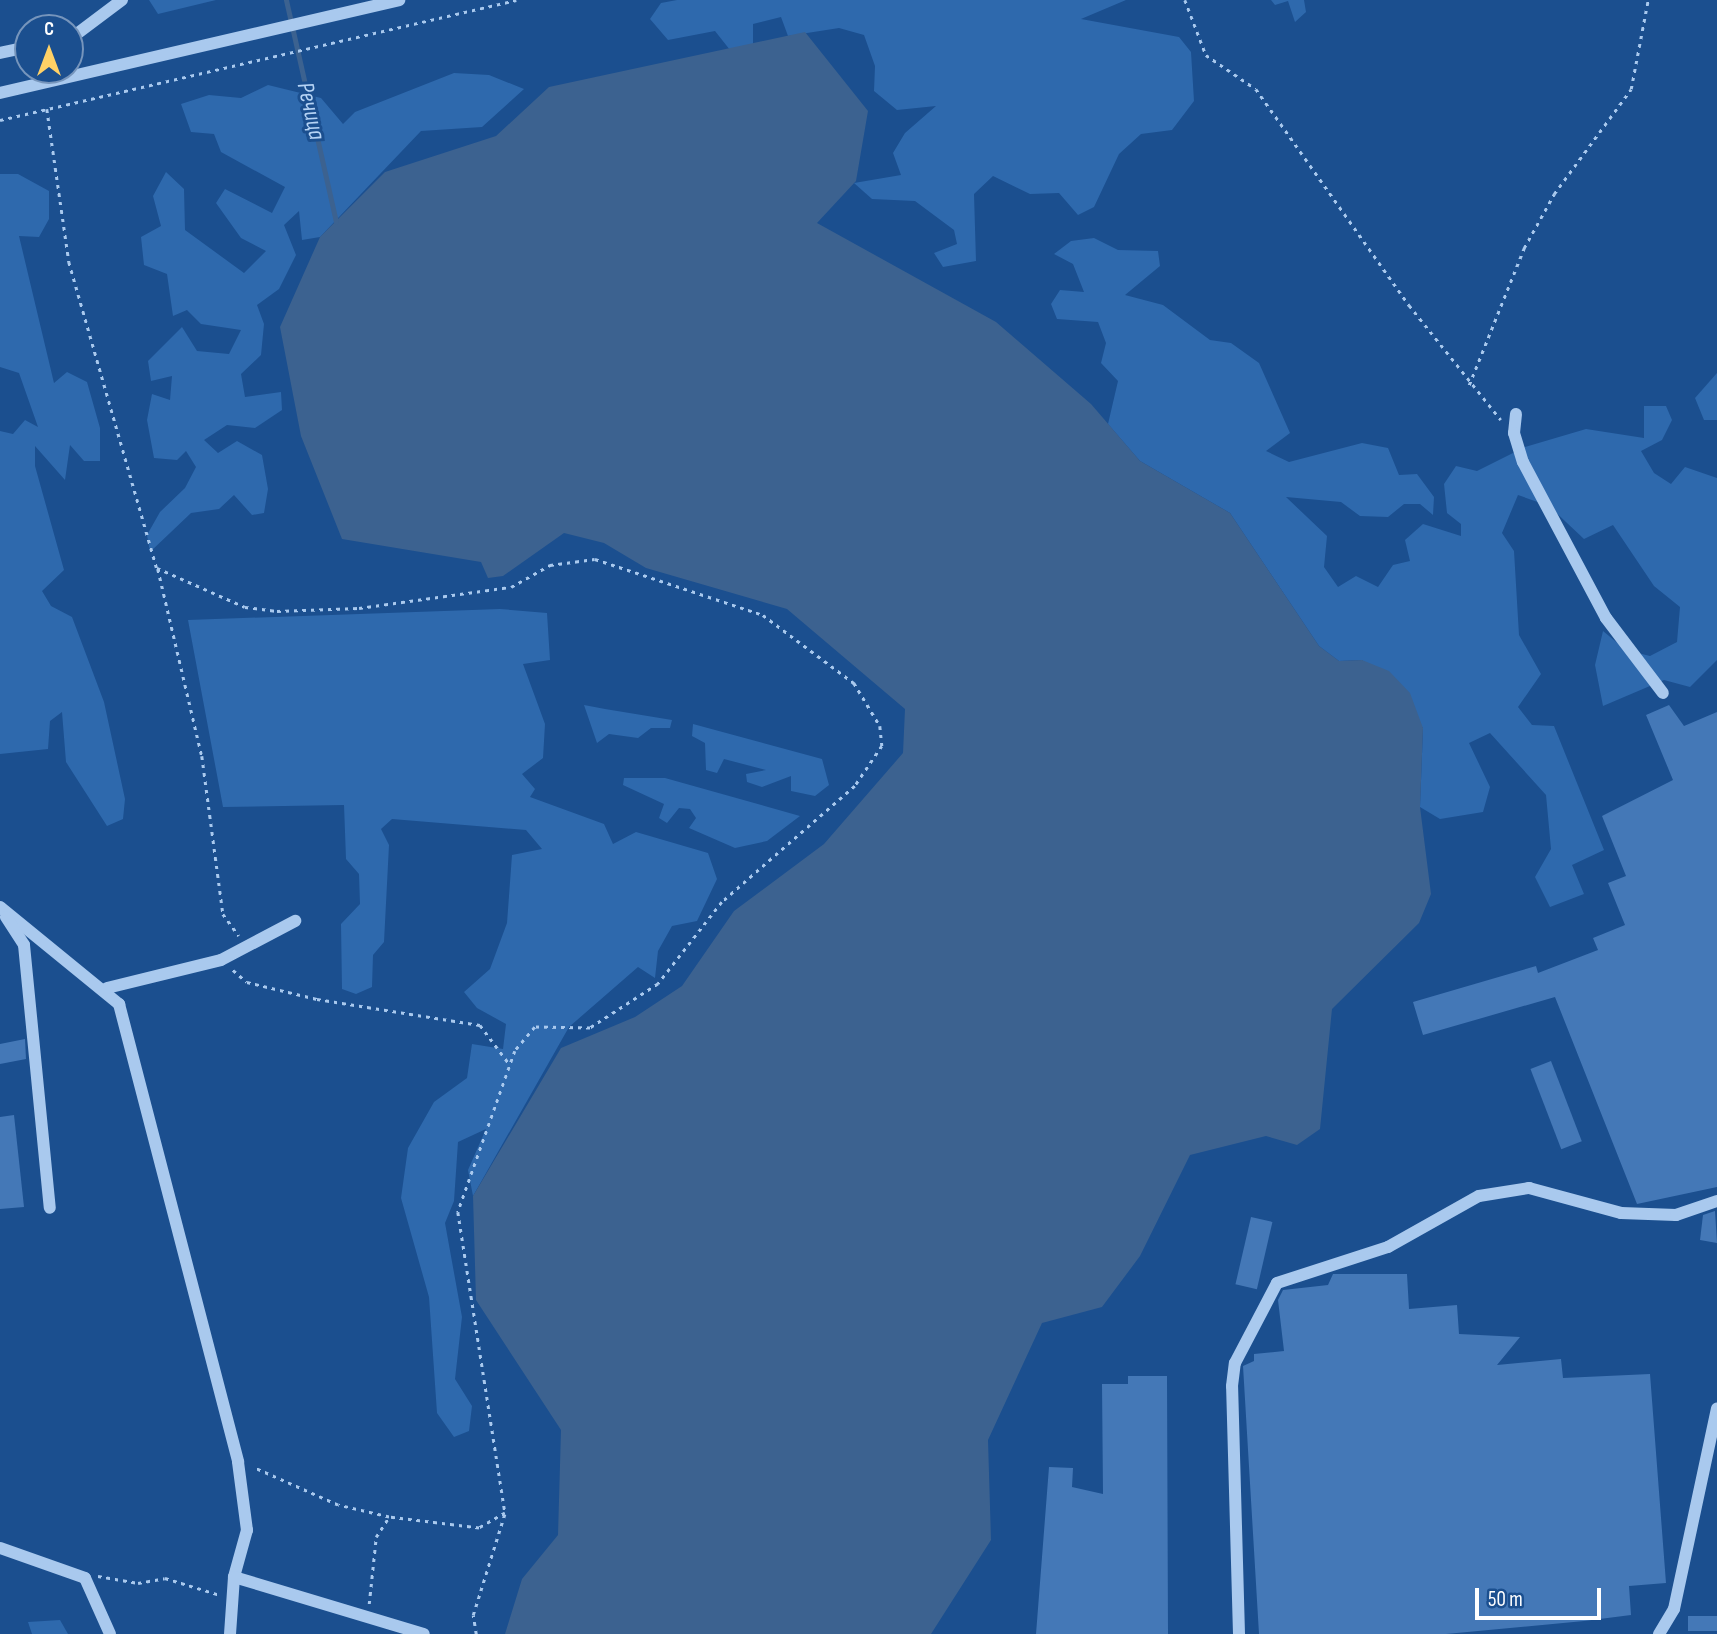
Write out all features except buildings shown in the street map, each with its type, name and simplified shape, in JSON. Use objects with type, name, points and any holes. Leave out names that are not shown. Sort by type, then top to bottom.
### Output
[{"type":"street","points":[[84,28],[122,0]]},
{"type":"street","points":[[0,93],[399,0]]},
{"type":"street","points":[[1516,414],[1514,432],[1523,462],[1606,618],[1662,693]]},
{"type":"street","points":[[0,908],[107,988],[119,1004],[238,1462],[247,1530],[231,1595],[230,1634]]},
{"type":"street","points":[[0,908],[24,945],[50,1208]]},
{"type":"street","points":[[107,988],[221,960],[295,921]]},
{"type":"street","points":[[1239,1634],[1232,1386],[1235,1363],[1277,1283],[1388,1247],[1479,1196],[1529,1188],[1621,1213],[1676,1215],[1717,1201]]},
{"type":"street","points":[[1659,1634],[1674,1609],[1717,1409]]},
{"type":"street","points":[[0,1548],[85,1578],[110,1634]]},
{"type":"street","points":[[234,1577],[424,1634]]},
{"type":"path","points":[[0,120],[516,0]]},
{"type":"path","points":[[1185,0],[1206,55],[1256,89],[1469,386],[1514,432]]},
{"type":"path","points":[[1469,386],[1524,248],[1554,194],[1630,89],[1648,0]]},
{"type":"path","points":[[47,109],[69,262],[158,569],[202,756],[223,914],[247,947]]},
{"type":"path","points":[[158,569],[245,607],[277,611],[359,608],[511,587],[550,565],[595,559],[763,615],[854,683],[880,726],[882,747],[855,786],[722,902],[659,984],[590,1028],[535,1027],[510,1065],[458,1212],[505,1513],[473,1615],[476,1634]]},
{"type":"path","points":[[221,960],[259,985],[480,1025],[510,1065]]},
{"type":"path","points":[[238,1462],[338,1505],[389,1517],[479,1528],[505,1513]]},
{"type":"path","points":[[369,1617],[376,1536],[389,1517]]},
{"type":"path","points":[[85,1578],[165,1578],[211,1595],[231,1595]]},
{"type":"shaded area","points":[[149,0],[216,0],[158,14]]},
{"type":"shaded area","points":[[677,0],[1126,0],[1081,19],[1179,37],[1191,52],[1194,101],[1172,130],[1141,134],[1119,154],[1094,207],[1078,215],[1059,193],[1030,194],[993,176],[974,194],[976,261],[943,267],[934,253],[957,244],[954,230],[915,201],[872,199],[854,183],[901,175],[893,153],[905,133],[936,106],[897,110],[874,91],[875,66],[864,35],[839,28],[788,36],[781,17],[753,24],[753,45],[730,50],[715,31],[668,40],[650,19],[661,3]]},
{"type":"shaded area","points":[[1271,0],[1304,0],[1306,12],[1295,22],[1288,1],[1275,5]]},
{"type":"shaded area","points":[[805,32],[868,111],[856,181],[817,223],[996,322],[1091,404],[1140,461],[1230,513],[1319,646],[1339,661],[1362,660],[1389,671],[1410,693],[1423,728],[1420,807],[1431,894],[1419,923],[1332,1009],[1320,1129],[1297,1145],[1266,1136],[1190,1155],[1140,1256],[1102,1307],[1042,1323],[988,1440],[991,1540],[931,1634],[505,1634],[522,1579],[558,1535],[561,1430],[476,1300],[473,1196],[561,1048],[635,1017],[682,986],[734,911],[824,844],[903,753],[905,709],[787,609],[646,568],[604,543],[564,533],[503,576],[488,578],[481,562],[342,539],[301,436],[280,327],[320,237],[385,172],[496,136],[549,87]]},
{"type":"shaded area","points":[[454,73],[489,75],[524,89],[482,127],[421,131],[320,237],[302,240],[299,211],[284,225],[296,255],[279,289],[257,305],[264,324],[261,355],[241,374],[245,397],[281,392],[282,410],[255,428],[227,425],[204,440],[218,453],[237,441],[262,455],[268,489],[264,513],[252,515],[234,495],[219,509],[191,513],[150,552],[147,535],[160,512],[185,488],[196,467],[186,451],[177,460],[154,458],[147,420],[152,394],[170,400],[172,376],[151,381],[148,361],[182,327],[197,351],[229,354],[241,330],[201,324],[187,310],[173,316],[167,274],[144,265],[141,237],[161,226],[153,196],[166,172],[184,189],[185,230],[244,273],[266,251],[241,238],[216,203],[225,189],[272,213],[285,187],[221,152],[214,134],[191,132],[181,104],[209,95],[241,98],[268,85],[321,98],[343,124],[355,112]]},
{"type":"shaded area","points":[[0,174],[18,174],[49,191],[49,219],[39,237],[19,236],[54,383],[67,372],[87,382],[100,428],[100,461],[84,461],[70,445],[65,480],[35,446],[35,466],[64,570],[42,591],[51,606],[72,617],[104,702],[125,799],[123,819],[107,826],[66,762],[62,712],[50,721],[48,749],[0,754],[0,431],[13,434],[25,420],[38,427],[19,373],[0,367]]},
{"type":"shaded area","points":[[1094,238],[1118,250],[1158,251],[1160,266],[1125,295],[1163,305],[1210,340],[1231,343],[1259,363],[1290,433],[1266,451],[1289,462],[1362,443],[1388,448],[1399,475],[1417,474],[1434,497],[1433,515],[1420,504],[1404,504],[1388,517],[1360,516],[1341,502],[1286,497],[1327,536],[1324,567],[1338,587],[1356,576],[1378,587],[1393,565],[1410,561],[1405,540],[1423,524],[1461,536],[1461,524],[1447,513],[1444,484],[1456,466],[1477,471],[1525,447],[1586,429],[1644,438],[1644,406],[1666,406],[1672,420],[1662,440],[1641,451],[1654,473],[1671,484],[1685,467],[1717,478],[1717,660],[1690,687],[1664,680],[1603,706],[1595,665],[1603,631],[1626,650],[1650,656],[1677,642],[1680,607],[1654,586],[1613,525],[1584,539],[1549,506],[1518,495],[1502,533],[1514,551],[1519,635],[1541,674],[1518,707],[1532,725],[1554,726],[1604,850],[1572,865],[1584,894],[1550,907],[1535,877],[1551,849],[1546,795],[1490,733],[1469,743],[1490,787],[1483,812],[1440,819],[1420,807],[1423,728],[1362,660],[1339,661],[1319,646],[1230,513],[1140,461],[1108,424],[1118,381],[1101,363],[1106,343],[1098,322],[1057,319],[1051,304],[1060,290],[1084,292],[1073,264],[1054,254],[1071,241]]},
{"type":"shaded area","points":[[1717,373],[1717,420],[1704,420],[1695,398]]},
{"type":"shaded area","points":[[500,609],[547,613],[550,660],[523,664],[545,724],[543,758],[522,774],[535,789],[530,797],[604,824],[613,844],[636,832],[708,853],[717,879],[697,921],[672,926],[658,951],[655,978],[638,967],[569,1027],[473,1196],[468,1170],[486,1129],[458,1142],[454,1201],[445,1223],[462,1317],[455,1379],[472,1406],[469,1431],[454,1437],[437,1413],[429,1297],[401,1198],[408,1148],[434,1102],[467,1078],[472,1044],[503,1049],[506,1024],[477,1008],[464,992],[490,969],[507,923],[512,855],[542,849],[526,830],[392,819],[381,829],[389,845],[384,942],[373,955],[372,987],[356,994],[342,989],[341,924],[360,904],[359,874],[346,859],[344,805],[223,807],[188,620]]},
{"type":"shaded area","points":[[584,705],[672,720],[670,728],[651,728],[638,738],[609,734],[597,743]]},
{"type":"shaded area","points":[[693,724],[822,759],[829,785],[815,796],[791,791],[791,776],[762,787],[747,782],[746,774],[766,770],[724,759],[717,773],[706,770],[705,743],[692,736]]},
{"type":"shaded area","points":[[624,778],[665,778],[800,816],[767,841],[735,848],[689,828],[696,818],[690,809],[679,808],[667,823],[659,818],[664,804],[623,785]]},
{"type":"shaded area","points":[[60,1620],[68,1634],[32,1634],[28,1622]]},
{"type":"waterway","name":"Речица","points":[[286,0],[336,221]]}]
